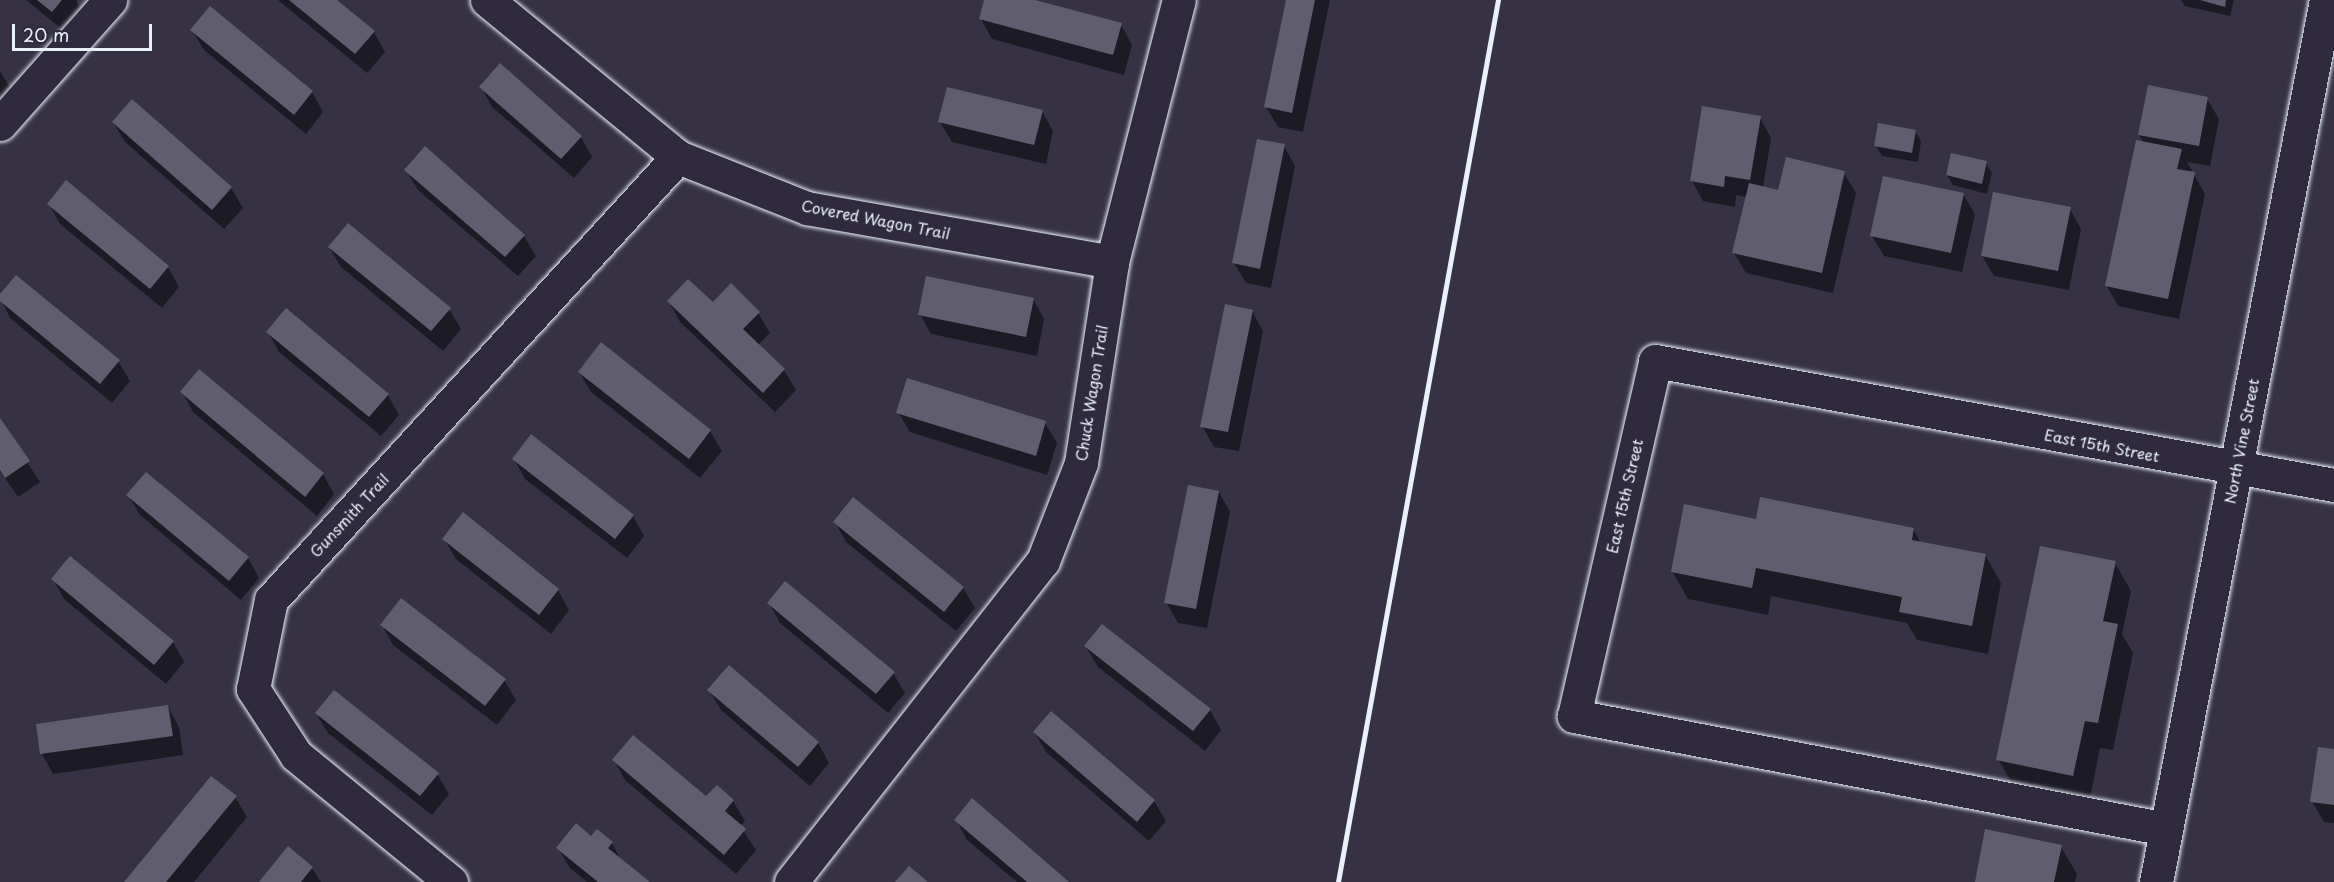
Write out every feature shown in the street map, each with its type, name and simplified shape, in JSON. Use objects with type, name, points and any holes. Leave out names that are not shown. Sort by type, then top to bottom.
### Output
[{"type":"street","points":[[0,124],[110,0]]},
{"type":"street","name":"Covered Wagon Trail","points":[[487,0],[678,157],[807,208],[1112,262]]},
{"type":"street","name":"Chuck Wagon Trail","points":[[791,882],[1043,561],[1081,463],[1112,262],[1179,0]]},
{"type":"street","name":"North Vine Street","points":[[2156,882],[2326,0]]},
{"type":"street","name":"Gunsmith Trail","points":[[451,882],[296,755],[253,689],[271,600],[678,157]]},
{"type":"street","name":"East 15th Street","points":[[2166,829],[1574,716],[1655,361],[2235,470],[2334,485]]},
{"type":"building","points":[[37,0],[62,0],[52,12]]},
{"type":"building","points":[[289,0],[337,0],[375,31],[355,54]]},
{"type":"building","points":[[984,0],[1035,0],[1122,23],[1113,55],[979,19]]},
{"type":"building","points":[[1286,0],[1315,0],[1292,113],[1264,107]]},
{"type":"building","points":[[2200,0],[2226,0],[2225,7]]},
{"type":"building","points":[[210,6],[313,91],[294,115],[190,30]]},
{"type":"building","points":[[500,63],[582,136],[561,159],[479,87]]},
{"type":"building","points":[[2148,85],[2208,97],[2199,146],[2138,135]]},
{"type":"building","points":[[947,87],[1043,110],[1034,145],[938,122]]},
{"type":"building","points":[[132,99],[232,187],[212,210],[112,122]]},
{"type":"building","points":[[1702,106],[1761,116],[1750,180],[1725,176],[1724,187],[1690,181]]},
{"type":"building","points":[[1878,123],[1916,130],[1912,153],[1874,146]]},
{"type":"building","points":[[1257,139],[1285,144],[1260,269],[1232,263]]},
{"type":"building","points":[[2136,140],[2182,149],[2177,169],[2195,172],[2168,299],[2105,286]]},
{"type":"building","points":[[425,146],[525,235],[505,257],[404,170]]},
{"type":"building","points":[[1951,153],[1987,161],[1982,184],[1946,175]]},
{"type":"building","points":[[1786,157],[1845,171],[1822,273],[1732,253],[1749,183],[1778,190]]},
{"type":"building","points":[[1883,176],[1964,193],[1951,253],[1870,236]]},
{"type":"building","points":[[66,180],[169,266],[150,289],[47,204]]},
{"type":"building","points":[[1993,192],[2071,207],[2058,271],[1981,256]]},
{"type":"building","points":[[348,223],[451,308],[431,331],[328,247]]},
{"type":"building","points":[[16,275],[120,360],[100,384],[0,301],[0,294]]},
{"type":"building","points":[[926,276],[1034,298],[1026,337],[918,315]]},
{"type":"building","points":[[688,279],[713,302],[731,283],[760,312],[743,329],[785,369],[763,393],[667,301]]},
{"type":"building","points":[[1225,304],[1253,310],[1228,432],[1200,427]]},
{"type":"building","points":[[286,308],[389,394],[369,417],[266,332]]},
{"type":"building","points":[[601,342],[711,430],[689,459],[578,372]]},
{"type":"building","points":[[199,369],[324,473],[305,497],[180,392]]},
{"type":"building","points":[[907,378],[1046,421],[1036,456],[896,413]]},
{"type":"building","points":[[0,418],[30,461],[5,478],[0,470]]},
{"type":"building","points":[[531,434],[634,515],[615,539],[512,459]]},
{"type":"building","points":[[146,472],[249,557],[229,581],[126,495]]},
{"type":"building","points":[[1188,485],[1219,491],[1196,609],[1164,603]]},
{"type":"building","points":[[853,497],[964,587],[944,612],[833,522]]},
{"type":"building","points":[[1760,497],[1914,528],[1912,540],[1986,554],[1972,626],[1899,612],[1902,597],[1756,568],[1752,588],[1671,572],[1684,504],[1756,519]]},
{"type":"building","points":[[463,512],[559,589],[539,615],[442,539]]},
{"type":"building","points":[[2040,546],[2116,561],[2103,621],[2118,624],[2098,723],[2085,721],[2073,776],[1996,760]]},
{"type":"building","points":[[70,556],[174,641],[154,665],[51,579]]},
{"type":"building","points":[[785,581],[895,672],[876,694],[767,603]]},
{"type":"building","points":[[401,598],[506,679],[485,706],[380,625]]},
{"type":"building","points":[[1102,624],[1211,709],[1193,731],[1084,646]]},
{"type":"building","points":[[729,665],[819,742],[798,767],[707,690]]},
{"type":"building","points":[[334,690],[439,773],[420,796],[315,713]]},
{"type":"building","points":[[168,705],[173,736],[40,754],[36,724]]},
{"type":"building","points":[[1051,711],[1155,800],[1137,822],[1033,732]]},
{"type":"building","points":[[633,735],[706,796],[717,785],[734,800],[725,811],[746,829],[724,855],[612,760]]},
{"type":"building","points":[[2318,747],[2334,749],[2334,805],[2310,802]]},
{"type":"building","points":[[211,776],[237,796],[166,882],[124,882]]},
{"type":"building","points":[[972,798],[1069,882],[1027,882],[954,820]]},
{"type":"building","points":[[576,823],[591,836],[597,829],[613,842],[608,848],[650,882],[598,882],[556,848]]},
{"type":"building","points":[[1985,829],[2062,845],[2054,882],[1975,882]]},
{"type":"building","points":[[288,846],[313,867],[301,882],[259,882]]},
{"type":"building","points":[[909,866],[928,882],[895,882]]},
{"type":"railway","points":[[1338,882],[1498,0]]}]
